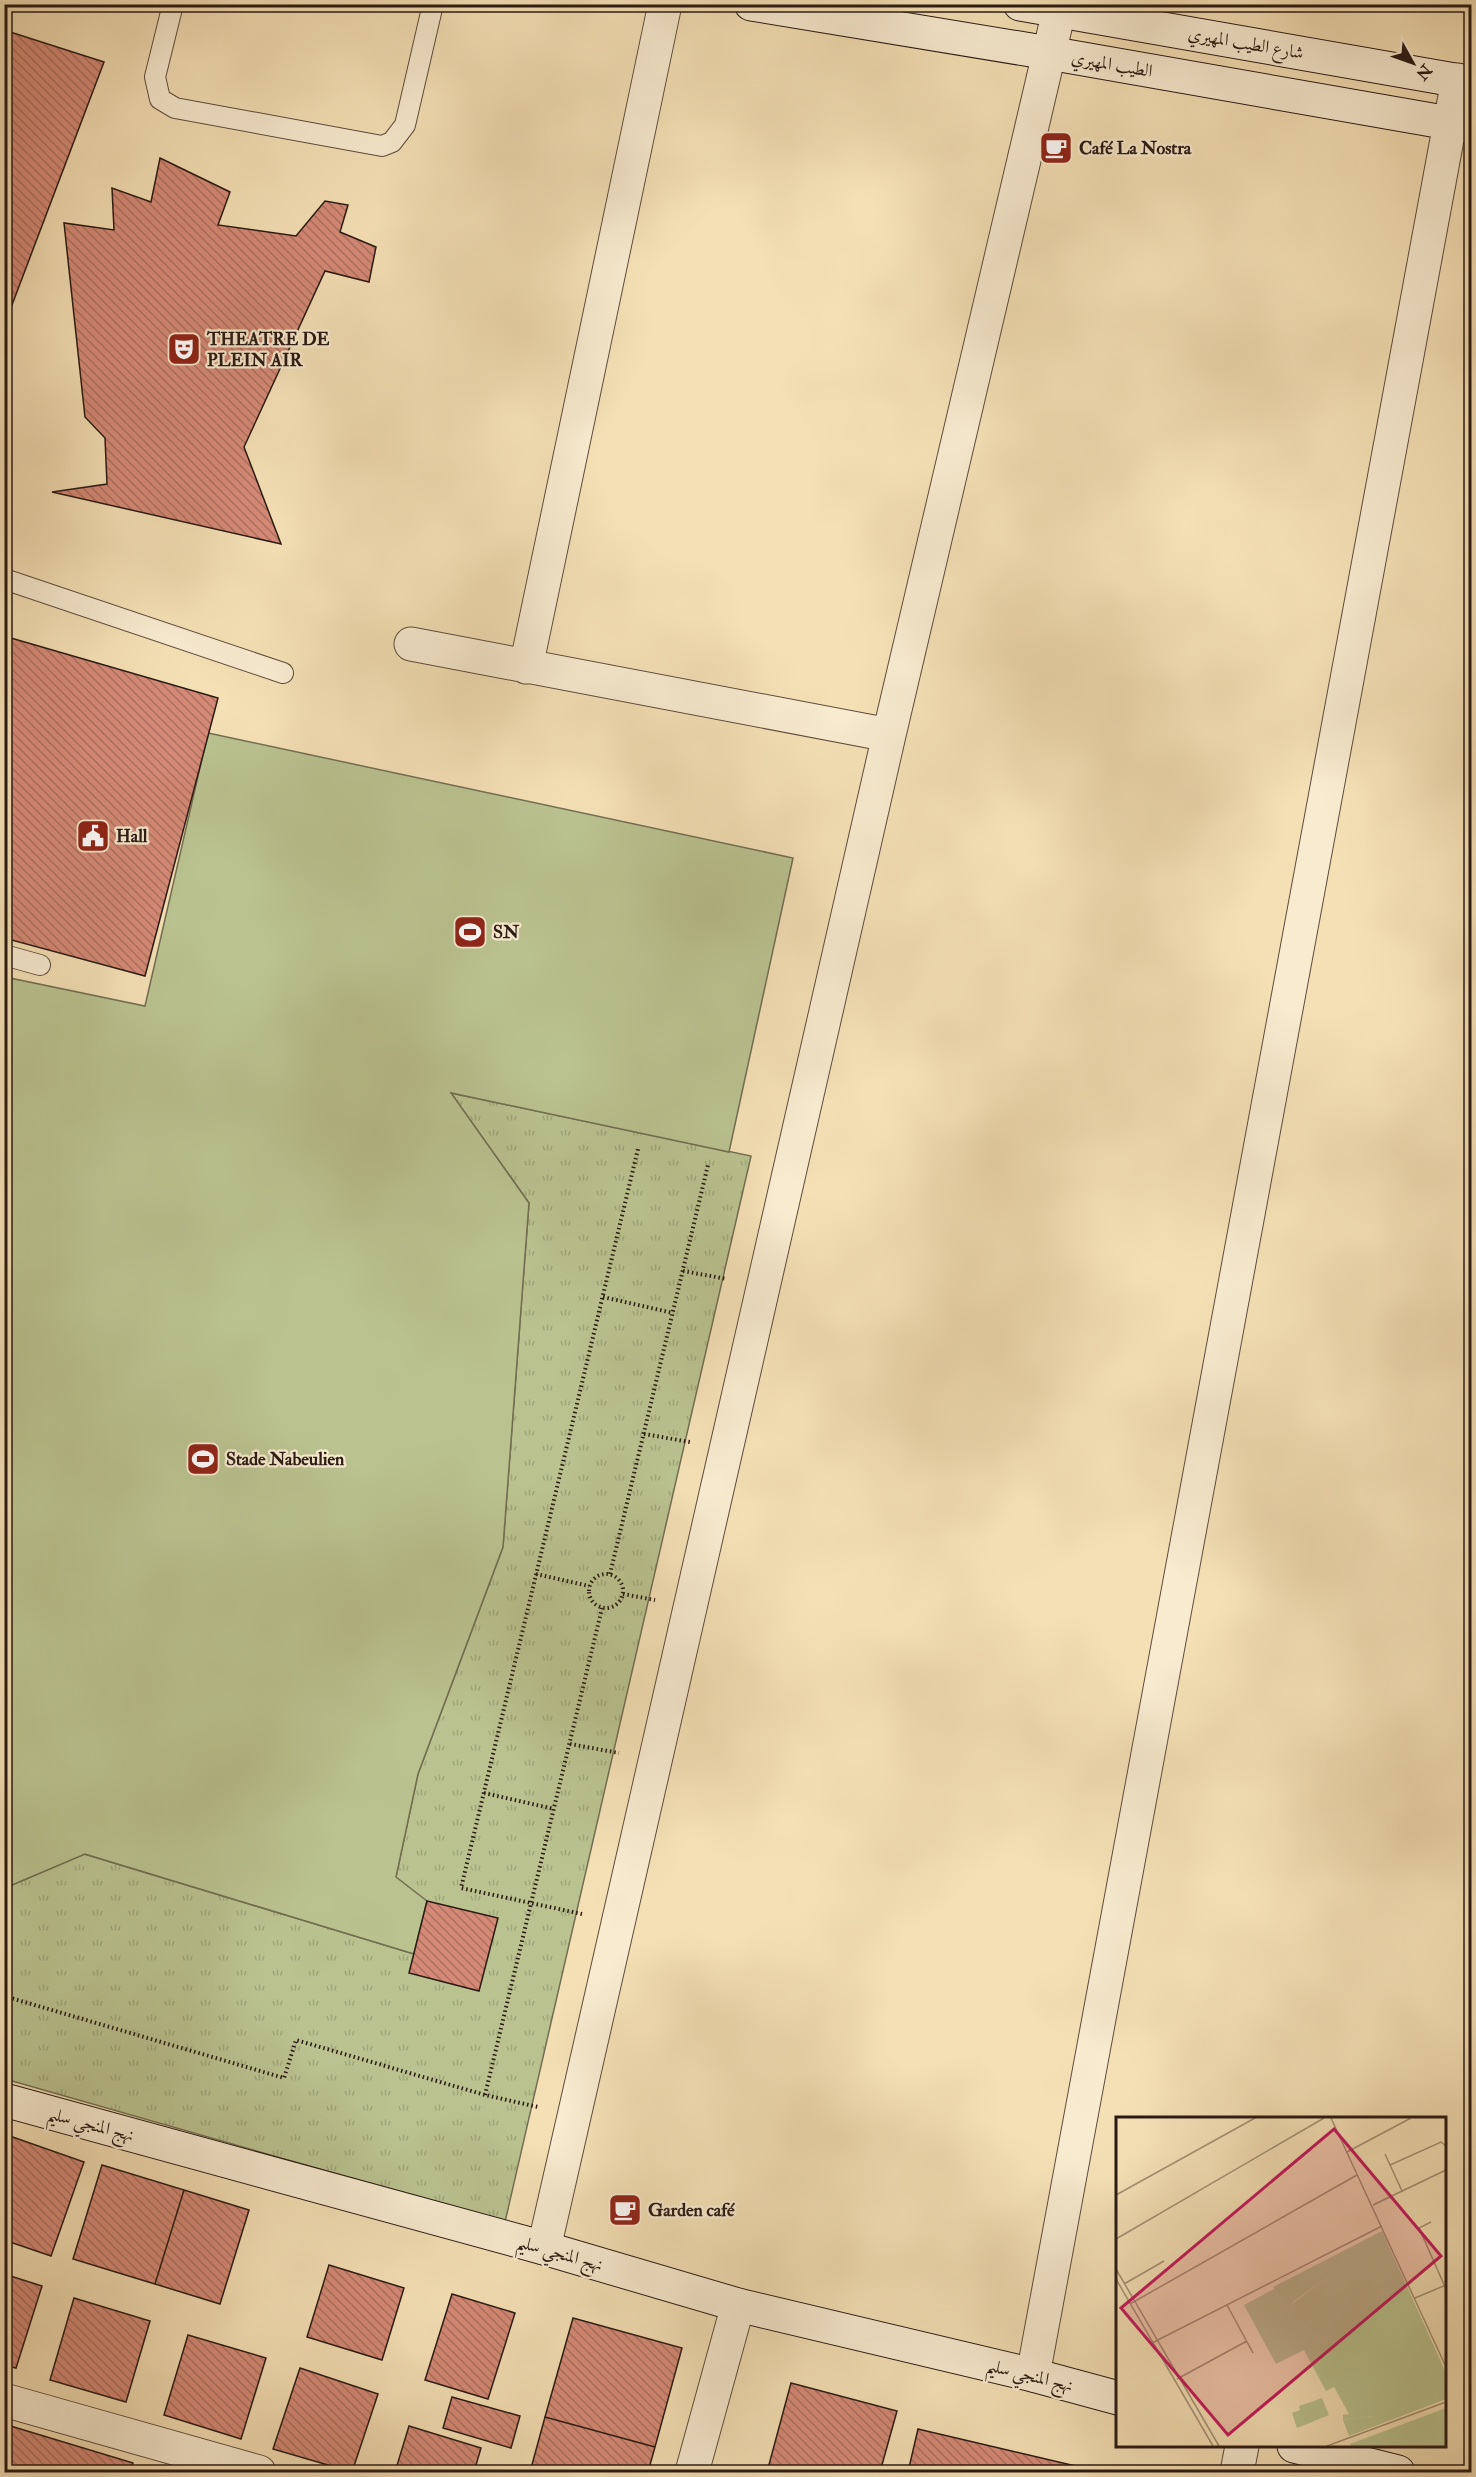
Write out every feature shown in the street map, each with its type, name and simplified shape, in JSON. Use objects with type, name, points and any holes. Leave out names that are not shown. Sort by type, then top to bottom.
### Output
[{"type":"street","points":[[526,667],[665,4]]},
{"type":"street","name":"الطيب المهيري","points":[[751,4],[1462,125]]},
{"type":"street","name":"شارع الطيب المهيري","points":[[1020,4],[1465,82]]},
{"type":"street","points":[[544,2248],[889,735],[1059,11]]},
{"type":"street","points":[[1033,2375],[1462,125],[1465,82]]},
{"type":"street","points":[[411,644],[889,735]]},
{"type":"street","name":"نهج المنجي سليم","points":[[4,2100],[544,2248],[738,2305],[1033,2375],[1116,2397]]},
{"type":"street","points":[[692,2472],[738,2305]]},
{"type":"street","points":[[4,2400],[259,2472]]},
{"type":"street","points":[[1237,2472],[1242,2447]]},
{"type":"street","points":[[1302,2447],[1398,2472]]},
{"type":"lane","points":[[173,4],[155,77],[160,99],[175,108],[382,146],[392,142],[405,126],[433,4]]},
{"type":"lane","points":[[4,579],[283,673]]},
{"type":"lane","points":[[4,955],[40,965]]},
{"type":"path","points":[[618,1921],[461,1888],[638,1149]]},
{"type":"path","points":[[610,1574],[708,1165]]},
{"type":"path","points":[[683,1271],[763,1286]]},
{"type":"path","points":[[603,1297],[673,1313]]},
{"type":"path","points":[[644,1434],[726,1449]]},
{"type":"path","points":[[536,1574],[589,1586]]},
{"type":"path","points":[[610,1574],[621,1582],[623,1594],[616,1606],[602,1608],[591,1600],[589,1586],[597,1576],[610,1574]]},
{"type":"path","points":[[485,2095],[602,1608]]},
{"type":"path","points":[[570,1744],[655,1760]]},
{"type":"path","points":[[484,1792],[554,1809]]},
{"type":"path","points":[[4,1996],[284,2078],[296,2040],[485,2095],[574,2115]]},
{"type":"green space","points":[[208,733],[793,858],[729,1152],[451,1093],[529,1203],[503,1547],[418,1774],[396,1877],[427,1901],[414,1954],[85,1854],[5,1888],[5,977],[145,1006]]},
{"type":"green space","points":[[451,1093],[751,1156],[505,2222],[5,2079],[4,1888],[84,1854],[414,1954],[396,1877],[418,1774],[503,1547],[529,1203]]},
{"type":"building","points":[[4,30],[104,62],[4,326]]},
{"type":"building","name":"THEATRE DE PLEIN AIR","points":[[160,158],[230,192],[218,225],[296,236],[325,201],[348,205],[340,232],[376,247],[369,282],[325,271],[244,447],[281,544],[52,492],[107,484],[105,438],[85,417],[64,223],[114,230],[112,188],[151,202]]},
{"type":"building","name":"Hall","points":[[4,636],[218,698],[145,976],[4,938]]},
{"type":"building","points":[[427,1901],[498,1918],[479,1991],[409,1973]]},
{"type":"building","points":[[4,2134],[84,2162],[51,2256],[4,2240]]},
{"type":"building","points":[[102,2165],[184,2190],[155,2284],[73,2259]]},
{"type":"building","points":[[184,2190],[249,2210],[220,2304],[155,2284]]},
{"type":"building","points":[[329,2265],[404,2288],[382,2360],[307,2337]]},
{"type":"building","points":[[4,2274],[42,2286],[16,2368],[4,2365]]},
{"type":"building","points":[[452,2294],[515,2313],[488,2399],[425,2380]]},
{"type":"building","points":[[74,2298],[150,2321],[126,2402],[50,2380]]},
{"type":"building","points":[[573,2318],[682,2348],[655,2447],[545,2417]]},
{"type":"building","points":[[188,2335],[266,2358],[241,2439],[164,2415]]},
{"type":"building","points":[[300,2368],[378,2394],[352,2472],[273,2449]]},
{"type":"building","points":[[791,2383],[897,2411],[880,2472],[767,2472]]},
{"type":"building","points":[[452,2397],[520,2416],[511,2448],[443,2428]]},
{"type":"building","points":[[545,2417],[655,2447],[648,2472],[530,2472]]},
{"type":"building","points":[[4,2424],[133,2463],[130,2472],[4,2472]]},
{"type":"building","points":[[409,2426],[481,2448],[474,2472],[395,2472]]},
{"type":"building","points":[[918,2429],[1080,2467],[1078,2472],[908,2472]]},
{"type":"place","name":"Café La Nostra","points":[[1056,148]]},
{"type":"place","name":"THEATRE DE PLEIN AIR","points":[[184,349]]},
{"type":"place","name":"Hall","points":[[93,836]]},
{"type":"place","name":"SN","points":[[470,932]]},
{"type":"place","name":"Stade Nabeulien","points":[[203,1459]]},
{"type":"place","name":"Garden café","points":[[625,2210]]}]
